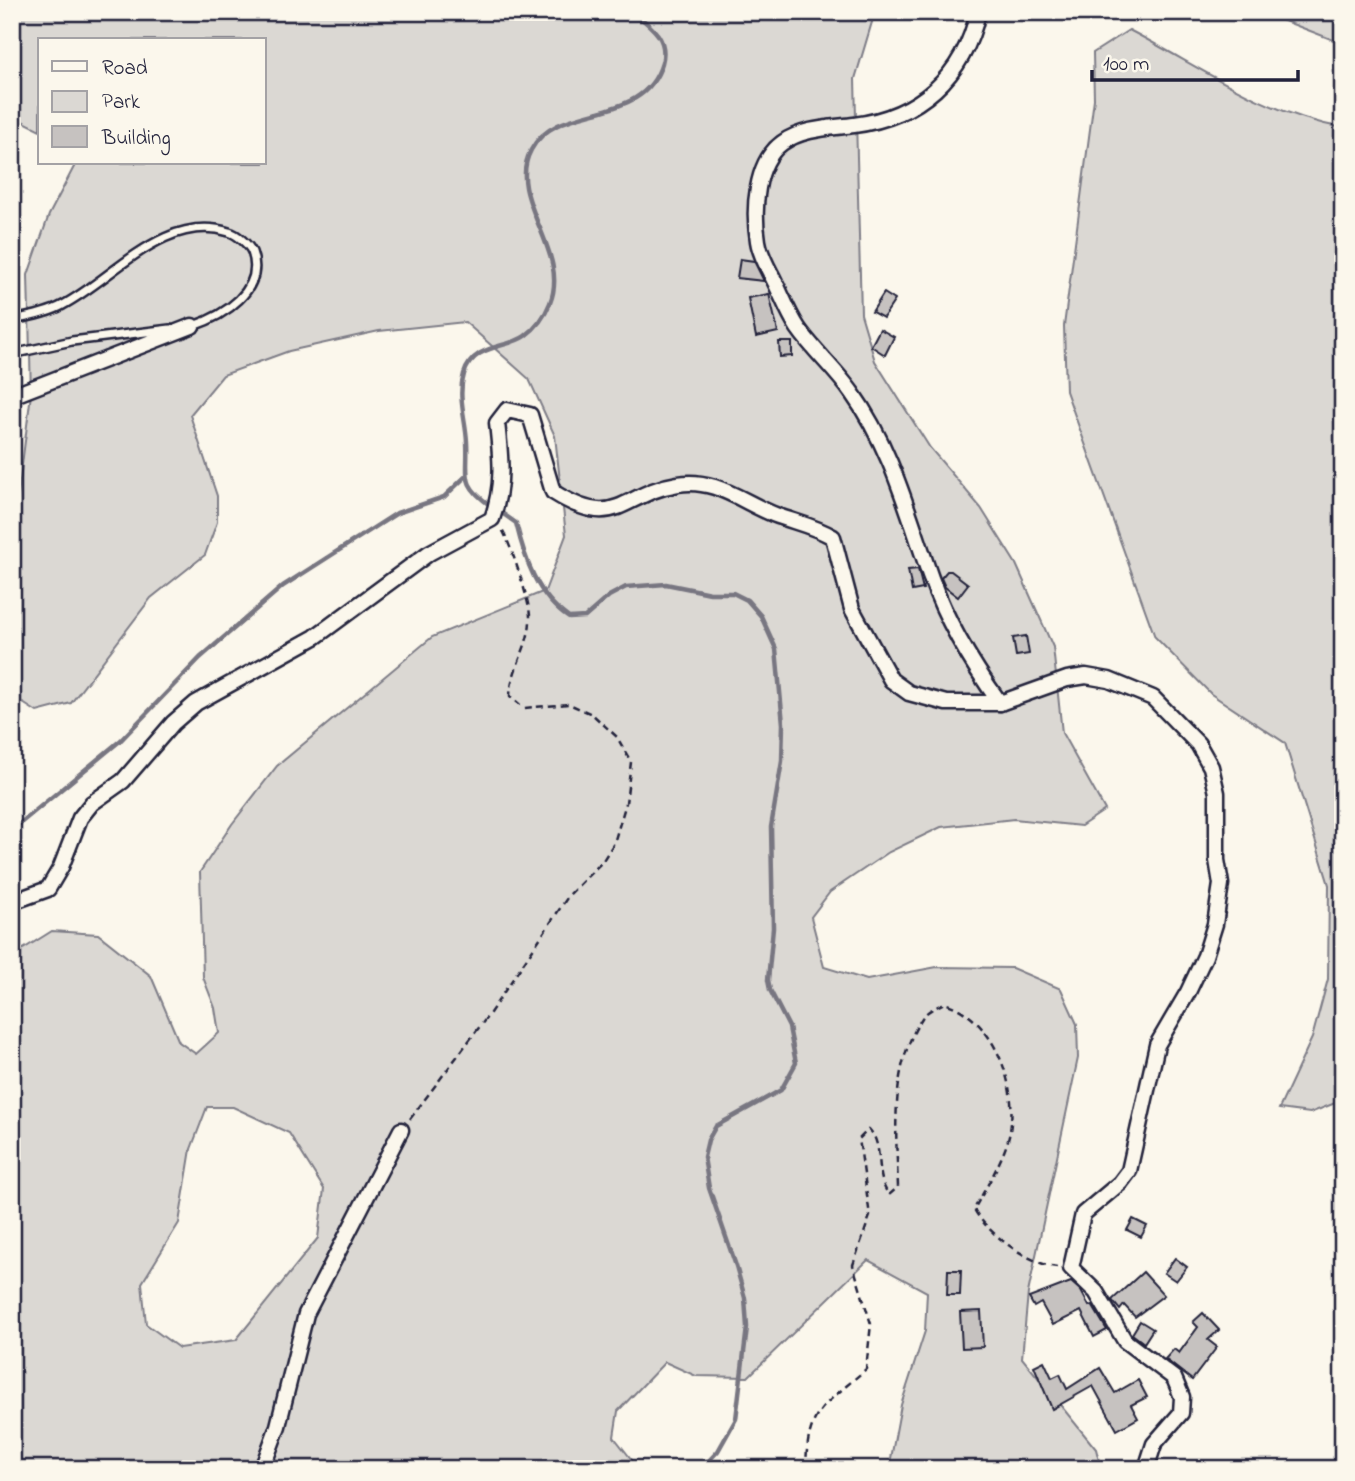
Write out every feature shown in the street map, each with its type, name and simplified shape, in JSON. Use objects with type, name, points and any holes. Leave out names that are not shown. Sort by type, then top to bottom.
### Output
[{"type":"street","points":[[978,12],[964,50],[937,89],[915,107],[895,117],[808,131],[783,142],[762,167],[756,216],[758,243],[766,265],[797,326],[852,394],[883,443],[908,505],[932,580],[966,656],[1000,703]]},
{"type":"street","points":[[12,396],[192,327]]},
{"type":"street","points":[[12,902],[48,889],[61,867],[80,818],[92,803],[123,781],[173,723],[196,703],[315,637],[429,553],[492,519],[501,493],[503,468],[497,423],[508,410],[530,415],[535,423],[553,492],[579,508],[597,511],[624,507],[678,484],[703,484],[730,492],[779,517],[813,525],[832,537],[837,544],[852,609],[891,680],[909,693],[946,703],[1000,703],[1067,679],[1086,676],[1109,680],[1153,698],[1198,744],[1211,767],[1217,793],[1217,860],[1221,884],[1215,924],[1205,956],[1188,992],[1157,1045],[1129,1171],[1120,1183],[1083,1214],[1071,1268],[1096,1292],[1125,1342],[1174,1378],[1182,1397],[1181,1413],[1154,1444],[1146,1469]]},
{"type":"street","points":[[262,1469],[278,1426],[306,1314],[401,1130]]},
{"type":"lane","points":[[12,320],[62,306],[151,245],[175,233],[206,228],[231,232],[251,248],[257,265],[249,287],[215,319],[192,327],[72,341],[12,354]]},
{"type":"path","points":[[401,1130],[490,1013],[569,895],[602,862],[614,843],[626,803],[631,762],[617,737],[592,714],[569,704],[524,708],[510,696],[510,683],[530,617],[510,545],[503,531],[492,519]]},
{"type":"path","points":[[806,1469],[807,1440],[814,1415],[866,1369],[871,1324],[853,1265],[870,1216],[859,1139],[869,1129],[876,1136],[881,1185],[889,1195],[898,1186],[895,1113],[903,1062],[923,1016],[944,1003],[963,1009],[993,1044],[1010,1087],[1010,1132],[974,1209],[977,1215],[1032,1262],[1071,1268]]},
{"type":"green space","points":[[12,12],[875,12],[855,79],[861,314],[875,361],[930,448],[981,508],[1016,564],[1053,647],[1062,733],[1105,810],[1081,826],[1014,819],[941,827],[889,852],[830,892],[811,917],[824,967],[867,980],[937,967],[1012,968],[1061,989],[1077,1024],[1078,1058],[1028,1293],[1022,1358],[1096,1449],[1101,1469],[889,1469],[901,1405],[925,1331],[927,1292],[868,1260],[748,1377],[696,1376],[665,1362],[618,1411],[614,1437],[639,1469],[12,1469],[12,956],[52,931],[98,934],[151,976],[179,1042],[196,1054],[219,1033],[215,1008],[203,977],[200,872],[232,824],[277,766],[432,637],[545,591],[566,535],[555,436],[529,379],[465,322],[379,331],[289,351],[223,375],[190,415],[217,496],[217,522],[205,555],[151,598],[71,703],[37,712],[12,696],[12,543],[31,394],[28,275],[49,215],[75,164],[266,164],[266,38],[38,38],[38,129],[12,116]],"holes":[[[207,1107],[233,1107],[289,1133],[324,1189],[318,1238],[236,1340],[179,1348],[146,1324],[142,1283],[179,1223],[191,1149]]]},
{"type":"green space","points":[[1261,12],[1343,12],[1343,41],[1336,41]]},
{"type":"green space","points":[[1129,30],[1259,100],[1286,112],[1343,128],[1343,1100],[1310,1113],[1279,1109],[1312,1038],[1328,979],[1329,885],[1285,743],[1211,694],[1155,637],[1066,391],[1064,326],[1094,99],[1093,53]]},
{"type":"building","points":[[740,259],[754,261],[764,281],[737,278]]},
{"type":"building","points":[[884,293],[895,300],[883,318],[872,312]]},
{"type":"building","points":[[769,294],[778,332],[756,337],[748,298]]},
{"type":"building","points":[[880,329],[894,337],[885,355],[871,346]]},
{"type":"building","points":[[779,342],[792,342],[792,356],[780,357]]},
{"type":"building","points":[[918,569],[923,589],[912,591],[908,570]]},
{"type":"building","points":[[947,571],[951,571],[968,584],[958,597],[945,587],[941,578]]},
{"type":"building","points":[[1026,636],[1029,654],[1016,656],[1013,638]]},
{"type":"building","points":[[1133,1219],[1147,1226],[1141,1237],[1127,1230]]},
{"type":"building","points":[[1175,1258],[1187,1267],[1176,1281],[1164,1273]]},
{"type":"building","points":[[948,1270],[961,1270],[960,1295],[947,1295]]},
{"type":"building","points":[[1143,1272],[1164,1295],[1135,1317],[1124,1305],[1120,1310],[1112,1300]]},
{"type":"building","points":[[1071,1282],[1081,1291],[1089,1306],[1092,1305],[1107,1330],[1094,1337],[1081,1311],[1053,1325],[1041,1303],[1034,1307],[1029,1298]]},
{"type":"building","points":[[981,1311],[983,1347],[962,1348],[960,1312]]},
{"type":"building","points":[[1203,1313],[1219,1330],[1208,1340],[1217,1347],[1192,1380],[1165,1359],[1174,1349],[1179,1353],[1198,1327],[1193,1322]]},
{"type":"building","points":[[1140,1321],[1153,1329],[1144,1343],[1132,1334]]},
{"type":"building","points":[[1044,1361],[1052,1378],[1060,1374],[1067,1389],[1100,1368],[1115,1393],[1138,1380],[1147,1397],[1131,1405],[1138,1418],[1117,1430],[1093,1386],[1052,1409],[1034,1366]]},
{"type":"waterway","points":[[491,506],[474,491],[468,478],[462,400],[464,374],[475,357],[483,352],[525,336],[548,308],[554,283],[552,264],[531,206],[525,168],[531,150],[544,134],[560,124],[619,106],[637,97],[652,83],[662,63],[663,46],[657,33],[633,12]]},
{"type":"waterway","points":[[12,830],[121,740],[200,658],[283,586],[397,513],[444,497],[465,477]]},
{"type":"waterway","points":[[499,511],[516,523],[534,576],[548,599],[569,618],[585,617],[609,596],[626,587],[666,584],[710,593],[733,593],[747,600],[761,616],[776,649],[783,724],[782,761],[771,827],[773,928],[768,980],[770,990],[789,1027],[796,1063],[781,1090],[716,1126],[708,1140],[704,1157],[709,1188],[745,1298],[747,1327],[736,1419],[718,1451],[701,1469]]}]
